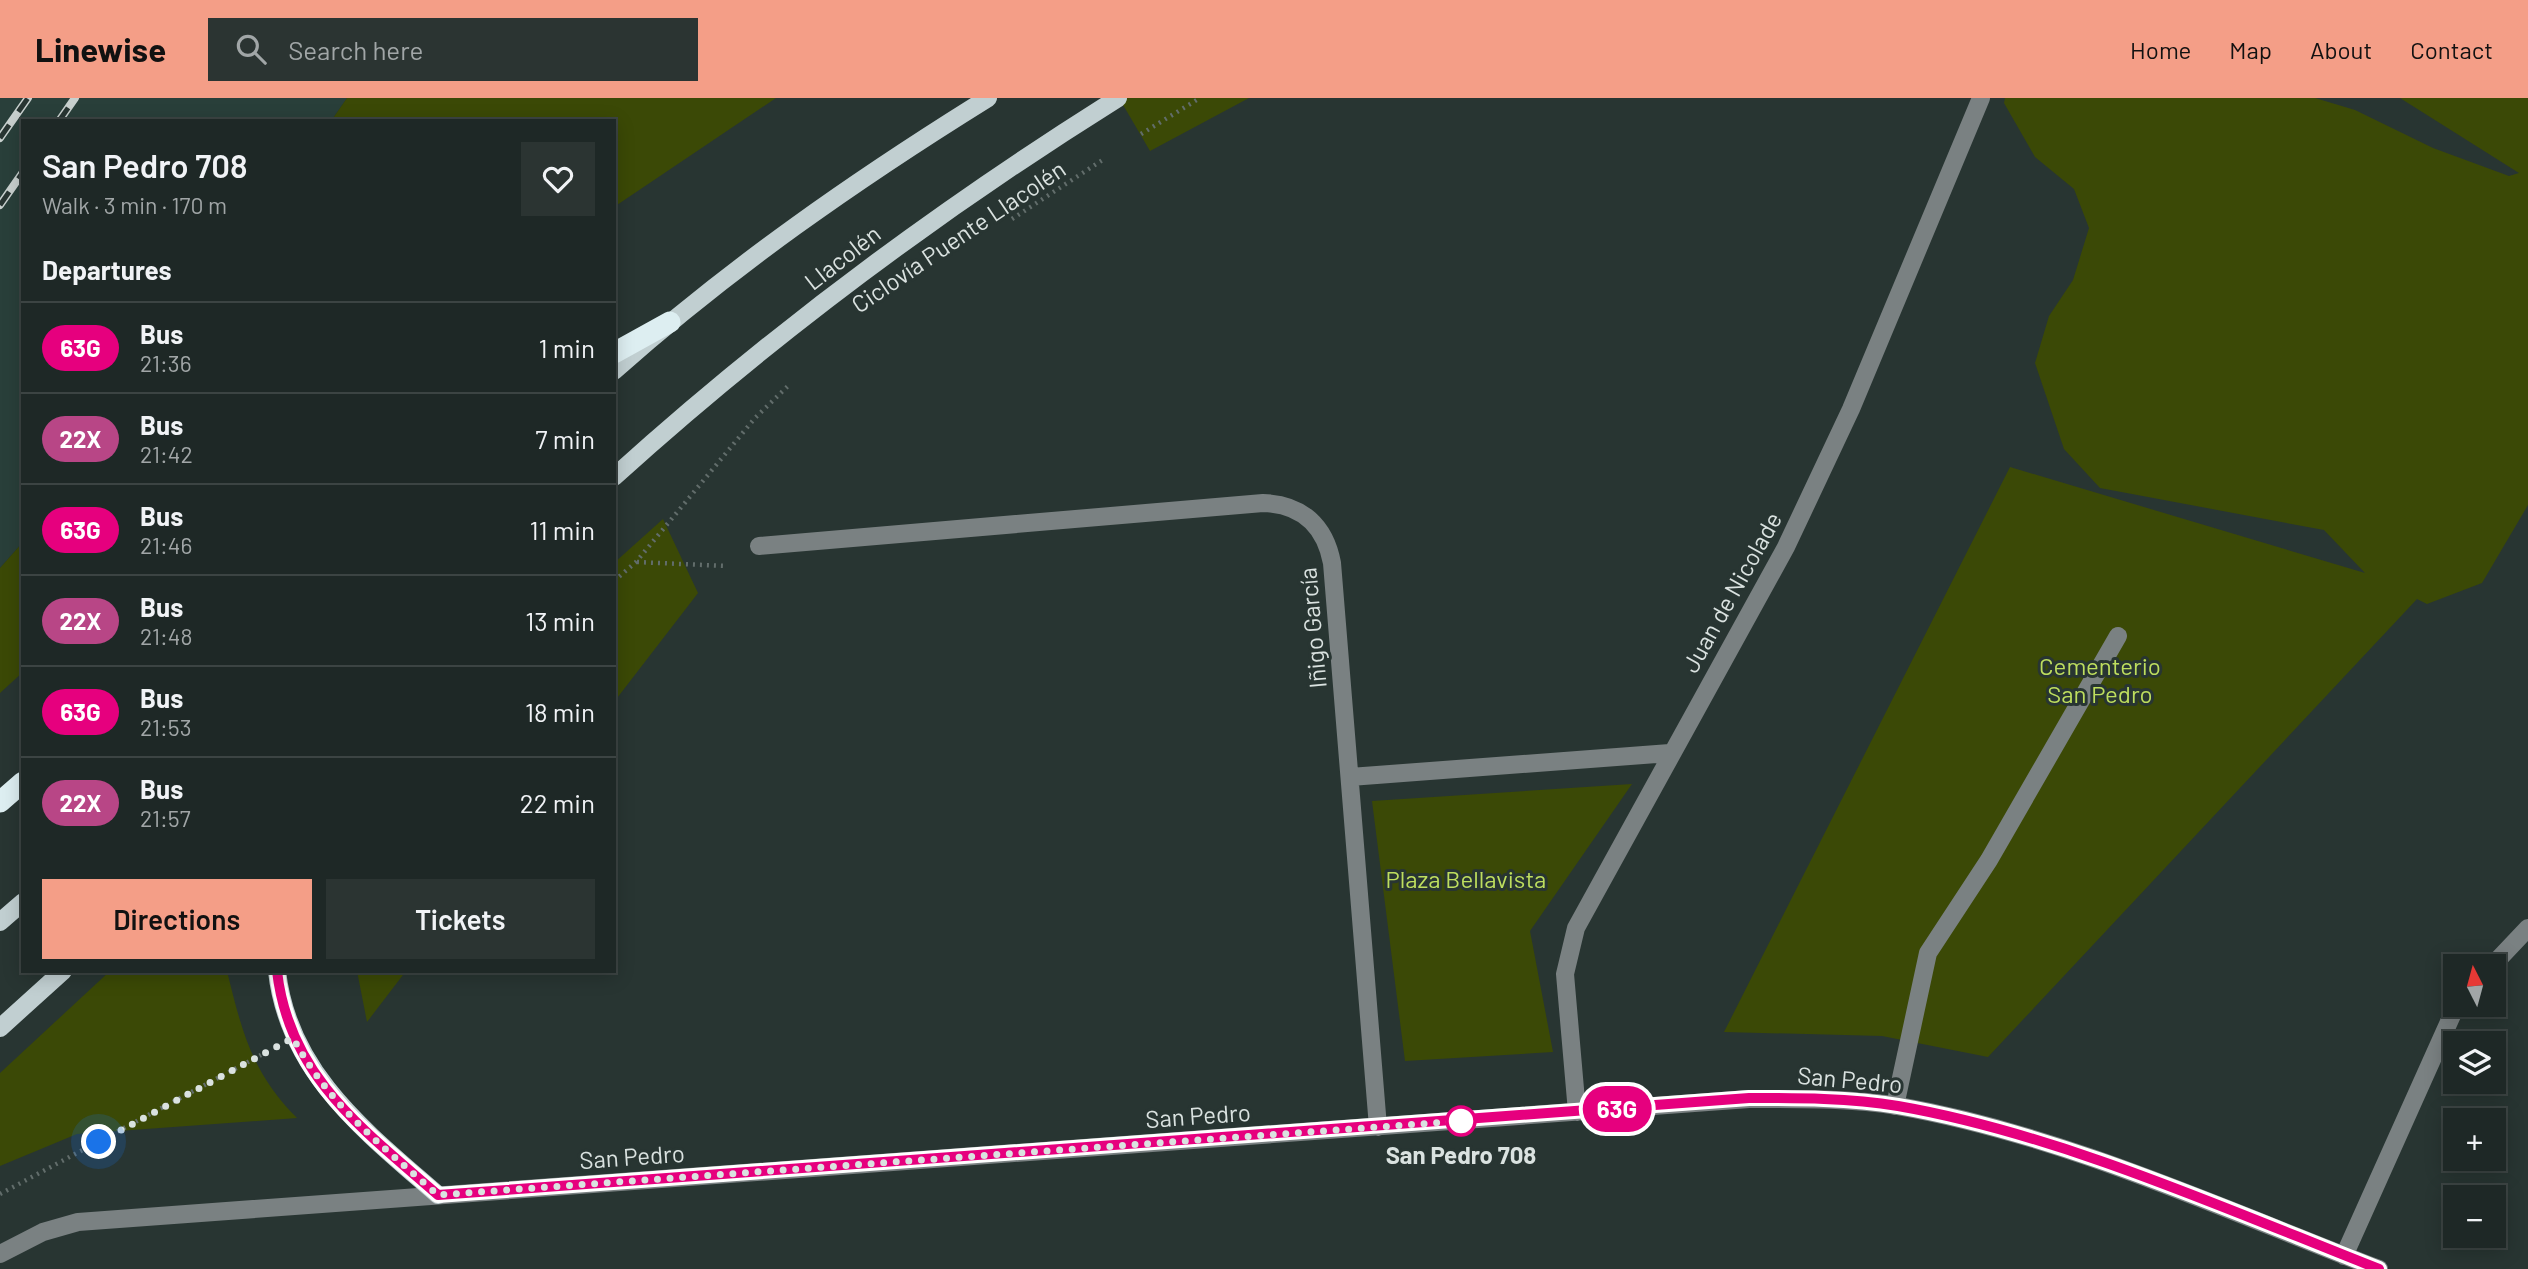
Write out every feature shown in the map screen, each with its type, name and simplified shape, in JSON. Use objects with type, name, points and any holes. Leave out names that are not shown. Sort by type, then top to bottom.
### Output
[{"type":"highway","points":[[616,352],[670,322]]},
{"type":"highway","points":[[0,802],[21,784]]},
{"type":"main road","points":[[616,369],[670,322],[816,209],[988,98]]},
{"type":"main road","name":"Llacolén","points":[[616,475],[853,279],[1016,162],[1117,98]]},
{"type":"main road","points":[[0,922],[21,904]]},
{"type":"main road","points":[[0,1028],[61,973]]},
{"type":"main road","points":[[277,973],[280,995],[293,1038],[323,1087],[341,1107],[438,1195]]},
{"type":"street","name":"Juan de Nicolade","points":[[1577,1112],[1565,974],[1570,946],[1584,910],[1792,534],[1851,409],[1981,98]]},
{"type":"street","name":"Iñigo García","points":[[759,547],[1263,503],[1293,508],[1320,528],[1329,544],[1378,1127]]},
{"type":"street","points":[[1895,1106],[1928,953],[1989,860],[2118,636]]},
{"type":"street","points":[[1350,777],[1670,753]]},
{"type":"street","points":[[2503,954],[2528,928]]},
{"type":"street","points":[[2344,1256],[2451,1017]]},
{"type":"street","name":"San Pedro","points":[[0,1254],[43,1232],[78,1222],[1749,1098],[1815,1098],[1895,1106],[1957,1118],[2083,1155],[2379,1269]]},
{"type":"path","points":[[1139,136],[1200,98]]},
{"type":"path","name":"Ciclovía Puente Llacolén","points":[[1004,225],[1111,154]]},
{"type":"path","points":[[616,579],[636,562],[755,418],[791,383]]},
{"type":"path","points":[[636,562],[727,566],[759,547]]},
{"type":"path","points":[[0,1194],[293,1038]]},
{"type":"shaded area","points":[[0,98],[347,98],[332,119],[21,119],[21,544],[0,568]]},
{"type":"green space","points":[[347,98],[776,98],[616,206],[616,119],[332,119]]},
{"type":"green space","points":[[1119,98],[1249,98],[1150,151]]},
{"type":"green space","name":"Cementerio San Pedro","points":[[2005,98],[2315,98],[2355,110],[2433,148],[2509,176],[2519,173],[2400,98],[2528,98],[2528,505],[2482,583],[2427,604],[2417,599],[1988,1057],[1882,1036],[1724,1032],[2010,467],[2365,573],[2324,530],[2100,488],[2064,449],[2035,363],[2049,316],[2073,280],[2089,228],[2074,189],[2035,157],[2004,103]]},
{"type":"green space","points":[[663,519],[698,593],[616,699],[616,561]]},
{"type":"green space","points":[[21,544],[21,674],[0,693],[0,568]]},
{"type":"green space","name":"Plaza Bellavista","points":[[1632,784],[1530,931],[1553,1052],[1405,1061],[1372,801]]},
{"type":"green space","points":[[108,973],[228,973],[244,1032],[259,1068],[269,1085],[297,1118],[77,1134],[0,1166],[0,1073]]},
{"type":"green space","points":[[357,973],[404,973],[367,1022]]},
{"type":"railway","points":[[0,138],[28,98]]},
{"type":"railway","points":[[60,119],[75,98]]},
{"type":"railway","points":[[0,205],[21,175]]},
{"type":"bus line","name":"63G","points":[[277,973],[280,995],[293,1038],[323,1087],[367,1132],[438,1195],[1749,1098],[1815,1098],[1895,1106],[1957,1118],[2015,1134],[2083,1155],[2379,1269]]},
{"type":"place","name":"San Pedro 708","points":[[1461,1121]]},
{"type":"route","points":[[99,1142],[293,1038],[307,1064],[341,1107],[438,1195],[1461,1121]]}]
